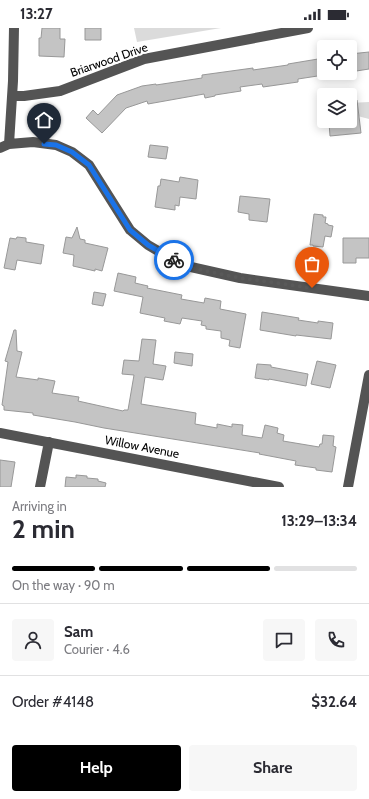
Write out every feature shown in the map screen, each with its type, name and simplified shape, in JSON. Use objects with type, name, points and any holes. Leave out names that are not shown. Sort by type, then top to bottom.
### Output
[{"type":"street","points":[[14,28],[12,96],[5,146],[33,142],[56,145],[72,152],[89,165],[130,230],[148,245],[182,266],[240,278],[369,296]]},
{"type":"street","name":"Briarwood Drive","points":[[12,96],[24,96],[60,91],[144,59],[308,28]]},
{"type":"street","points":[[348,487],[369,375]]},
{"type":"street","name":"Willow Avenue","points":[[0,433],[279,487]]},
{"type":"street","points":[[40,487],[49,442]]},
{"type":"shaded area","points":[[134,28],[221,28],[137,42]]},
{"type":"shaded area","points":[[369,102],[369,119],[357,116],[357,103]]},
{"type":"building","points":[[42,28],[60,28],[60,39],[65,39],[64,57],[39,56],[39,38],[41,38]]},
{"type":"building","points":[[85,28],[101,28],[101,40],[85,40]]},
{"type":"building","points":[[369,52],[369,69],[357,71],[357,53]]},
{"type":"building","points":[[317,59],[317,76],[298,79],[298,82],[263,87],[262,84],[240,87],[241,91],[205,98],[204,94],[148,104],[147,101],[126,108],[102,133],[86,118],[93,110],[98,115],[117,95],[142,86],[202,78],[202,75],[253,68],[253,70]]},
{"type":"building","points":[[357,100],[361,133],[330,136],[329,128],[357,128]]},
{"type":"building","points":[[150,145],[168,147],[166,159],[148,157]]},
{"type":"building","points":[[180,177],[198,180],[196,199],[180,197],[179,206],[175,205],[175,210],[155,207],[158,186],[160,186],[161,179],[179,182]]},
{"type":"building","points":[[240,196],[270,199],[267,222],[249,220],[249,214],[238,212]]},
{"type":"building","points":[[314,214],[323,215],[323,217],[326,217],[325,223],[333,226],[331,237],[325,236],[323,247],[310,245]]},
{"type":"building","points":[[77,227],[80,239],[85,240],[85,243],[108,248],[102,271],[73,266],[74,255],[63,253],[66,237],[72,238]]},
{"type":"building","points":[[17,237],[26,238],[26,242],[44,245],[41,264],[17,260],[15,270],[4,268],[10,238],[16,239]]},
{"type":"building","points":[[343,238],[369,238],[369,258],[356,258],[356,263],[343,263]]},
{"type":"building","points":[[118,273],[136,277],[135,283],[148,286],[147,288],[182,295],[181,299],[204,303],[205,298],[221,301],[220,309],[246,314],[240,348],[229,346],[230,340],[221,338],[221,331],[206,329],[206,326],[201,325],[202,321],[182,318],[180,324],[164,321],[165,318],[140,313],[143,297],[114,291]]},
{"type":"building","points":[[94,292],[106,294],[103,306],[92,304]]},
{"type":"building","points":[[262,312],[299,318],[298,320],[318,323],[318,321],[333,323],[331,339],[296,336],[260,330]]},
{"type":"building","points":[[14,330],[16,330],[17,351],[22,352],[16,377],[38,380],[38,378],[55,381],[52,393],[79,397],[78,401],[123,411],[128,410],[134,375],[122,374],[124,360],[139,361],[142,339],[156,340],[153,364],[166,366],[163,380],[145,377],[141,404],[196,413],[195,424],[217,428],[217,424],[232,427],[232,424],[243,425],[242,435],[262,438],[265,425],[278,428],[277,433],[284,435],[283,441],[319,447],[320,444],[322,444],[323,435],[334,436],[333,446],[336,447],[332,472],[295,465],[296,461],[259,454],[260,453],[104,428],[33,415],[33,413],[4,410],[4,406],[2,405],[8,362],[5,361]]},
{"type":"building","points":[[175,352],[193,354],[192,366],[174,363]]},
{"type":"building","points":[[317,361],[336,365],[330,388],[311,384]]},
{"type":"building","points":[[257,364],[271,365],[271,367],[308,374],[306,386],[255,378]]},
{"type":"building","points":[[0,460],[15,462],[11,487],[0,487]]},
{"type":"building","points":[[76,475],[98,479],[98,481],[106,483],[105,487],[65,487],[66,477],[76,478]]},
{"type":"way so far","points":[[174,260],[182,266],[240,278],[312,288]]},
{"type":"route","points":[[44,144],[56,145],[72,152],[89,165],[130,230],[148,245],[174,260]]}]
